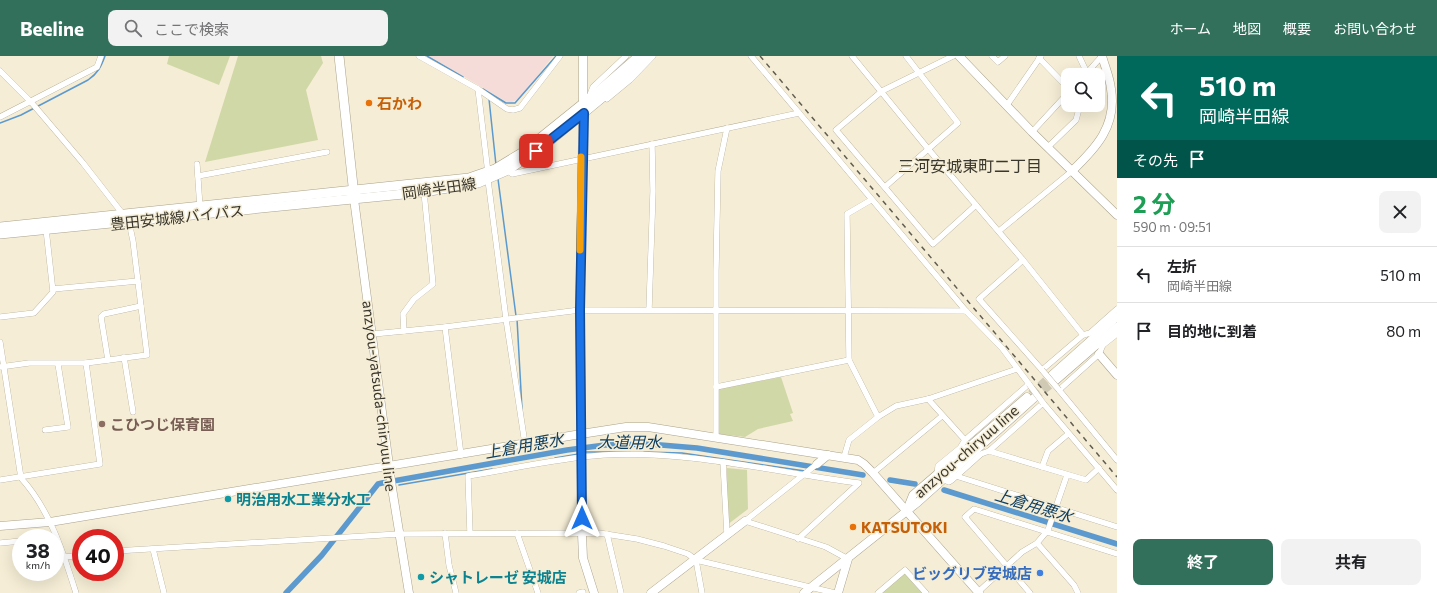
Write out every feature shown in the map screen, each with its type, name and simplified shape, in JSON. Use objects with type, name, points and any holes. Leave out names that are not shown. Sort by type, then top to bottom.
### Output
[{"type":"main road","points":[[339,56],[354,195]]},
{"type":"main road","name":"岡崎半田線","points":[[354,195],[488,176],[621,82],[647,56]]},
{"type":"main road","name":"岡崎半田線","points":[[354,195],[424,192],[467,186],[488,176],[508,170],[544,145],[587,105]]},
{"type":"main road","name":"豊田安城線バイパス","points":[[0,234],[126,218],[354,195]]},
{"type":"main road","name":"豊田安城線バイパス","points":[[0,227],[126,218]]},
{"type":"street","points":[[0,117],[98,67],[101,56]]},
{"type":"street","points":[[419,56],[478,89],[507,109],[513,110],[520,108],[560,56]]},
{"type":"street","points":[[583,56],[587,105],[581,159],[580,310],[582,534],[583,558],[594,593]]},
{"type":"street","points":[[587,105],[593,87],[626,56]]},
{"type":"street","points":[[751,56],[966,311],[1002,348],[1068,434],[1117,490]]},
{"type":"street","points":[[852,56],[929,150],[1024,260],[1083,335]]},
{"type":"street","points":[[886,186],[929,150],[958,123],[906,56]]},
{"type":"street","points":[[953,56],[882,91],[836,130],[886,186],[933,244],[976,205]]},
{"type":"street","points":[[959,56],[1007,104],[1032,132],[1117,215]]},
{"type":"street","points":[[992,56],[998,62],[1005,56]]},
{"type":"street","points":[[1079,56],[1084,68]]},
{"type":"street","points":[[1091,68],[1102,56]]},
{"type":"street","points":[[999,231],[1072,171],[1092,151],[1106,131],[1114,112],[1112,89],[1102,56]]},
{"type":"street","points":[[1007,104],[1040,57],[1061,80]]},
{"type":"street","points":[[0,71],[31,102],[83,163],[126,218],[134,241],[147,355],[86,363],[29,363],[2,366]]},
{"type":"street","points":[[478,89],[506,319],[525,444]]},
{"type":"street","points":[[1032,132],[1061,100]]},
{"type":"street","points":[[1048,147],[1076,120],[1078,112]]},
{"type":"street","points":[[508,170],[512,174],[799,113]]},
{"type":"street","points":[[716,437],[718,171],[727,128]]},
{"type":"street","points":[[649,310],[653,191],[652,144]]},
{"type":"street","points":[[198,176],[327,152]]},
{"type":"street","points":[[197,164],[200,210]]},
{"type":"street","points":[[404,331],[403,314],[414,299],[433,284],[424,192]]},
{"type":"street","name":"anzyou-yatsuda-chiryuu line","points":[[354,195],[392,488],[409,593]]},
{"type":"street","points":[[871,200],[848,214],[848,311],[850,360],[878,417]]},
{"type":"street","points":[[0,317],[34,313],[53,292],[46,229]]},
{"type":"street","points":[[1024,260],[979,299],[1042,370],[1117,460]]},
{"type":"street","points":[[53,289],[138,281]]},
{"type":"street","points":[[108,360],[101,317],[104,314],[141,306]]},
{"type":"street","points":[[1042,370],[1083,335],[1090,333],[1117,309]]},
{"type":"street","points":[[372,334],[445,327],[580,310],[966,311]]},
{"type":"street","points":[[1117,317],[1054,377],[1117,328]]},
{"type":"street","points":[[445,327],[461,455]]},
{"type":"street","points":[[1059,390],[1099,354],[1103,345],[1117,334]]},
{"type":"street","points":[[0,342],[2,366],[21,478],[34,492],[53,529]]},
{"type":"street","points":[[1099,354],[1117,376]]},
{"type":"street","points":[[124,357],[133,412]]},
{"type":"street","points":[[716,387],[850,360]]},
{"type":"street","points":[[0,480],[21,478],[100,464],[86,363]]},
{"type":"street","points":[[45,430],[68,427],[58,364]]},
{"type":"street","points":[[844,457],[849,440],[878,417],[896,406],[928,399],[1017,369]]},
{"type":"street","points":[[1029,384],[965,440],[960,448],[938,466],[940,477],[949,482],[981,454],[989,451],[1043,403]]},
{"type":"street","name":"anzyou-chiryuu line","points":[[978,593],[906,510],[940,477],[1033,396]]},
{"type":"street","points":[[928,399],[965,440]]},
{"type":"street","points":[[873,473],[942,416]]},
{"type":"street","points":[[0,526],[50,522],[525,444],[581,438],[626,428],[648,427],[828,456],[844,457],[864,464],[873,473],[906,510],[807,591]]},
{"type":"street","points":[[1042,467],[1048,451],[1068,434]]},
{"type":"street","points":[[989,451],[1086,480],[1099,468]]},
{"type":"street","points":[[470,533],[468,476],[581,456],[646,455],[688,458],[859,483],[798,539]]},
{"type":"street","points":[[651,593],[805,476],[828,456]]},
{"type":"street","points":[[723,462],[727,534]]},
{"type":"street","points":[[978,593],[1007,564],[1022,552],[1037,543],[1048,531],[1066,475]]},
{"type":"street","points":[[956,476],[1117,528]]},
{"type":"street","points":[[1030,593],[1007,564],[965,517],[974,509],[1048,531],[1117,554]]},
{"type":"street","points":[[745,521],[826,547],[848,559]]},
{"type":"street","points":[[444,533],[449,566],[456,593]]},
{"type":"street","points":[[517,533],[538,593]]},
{"type":"street","points":[[124,551],[399,534],[607,534],[664,546],[688,554],[696,560],[807,591],[837,593],[848,559]]},
{"type":"street","points":[[607,534],[620,593]]},
{"type":"street","points":[[0,543],[12,542]]},
{"type":"street","points":[[1037,543],[1074,585],[1078,593]]},
{"type":"street","points":[[153,549],[164,593]]},
{"type":"street","points":[[72,557],[65,557],[76,593]]},
{"type":"street","points":[[696,560],[702,593]]},
{"type":"street","points":[[878,593],[905,570],[926,593]]},
{"type":"shaded area","points":[[429,56],[553,56],[520,98],[512,102],[507,102]]},
{"type":"green space","points":[[169,56],[230,56],[219,85],[167,64]]},
{"type":"green space","points":[[238,56],[321,56],[323,63],[306,90],[318,140],[205,162]]},
{"type":"green space","points":[[781,377],[793,413],[790,414],[793,421],[758,429],[745,437],[719,434],[719,389]]},
{"type":"green space","points":[[727,468],[747,470],[748,509],[727,525]]},
{"type":"green space","points":[[902,574],[907,574],[923,593],[881,593]]},
{"type":"waterway","points":[[0,123],[21,115],[88,80],[99,70],[105,56]]},
{"type":"waterway","points":[[427,56],[463,77]]},
{"type":"waterway","points":[[483,89],[506,103],[515,103],[556,56]]},
{"type":"waterway","points":[[489,99],[496,165]]},
{"type":"waterway","points":[[498,179],[516,316]]},
{"type":"waterway","points":[[517,319],[522,409]]},
{"type":"waterway","name":"上倉用悪水","points":[[286,593],[322,555],[378,484],[382,483],[567,450],[605,445],[649,444],[697,448],[863,475]]},
{"type":"waterway","name":"大道用水","points":[[584,452],[630,452]]},
{"type":"waterway","name":"大道用水","points":[[644,452],[682,453],[805,471]]},
{"type":"waterway","name":"大道用水","points":[[555,458],[579,454]]},
{"type":"waterway","name":"大道用水","points":[[399,485],[492,469]]},
{"type":"waterway","name":"上倉用悪水","points":[[890,480],[915,484]]},
{"type":"waterway","name":"上倉用悪水","points":[[944,490],[1117,544]]},
{"type":"tunnel","points":[[1031,394],[1052,375]]},
{"type":"tunnel","points":[[1034,398],[1056,380]]},
{"type":"railway","points":[[760,56],[1117,477]]},
{"type":"slow traffic","points":[[580,250],[581,157]]},
{"type":"place","name":"石かわ","points":[[369,103]]},
{"type":"place","name":"こひつじ保育園","points":[[102,424]]},
{"type":"place","name":"明治用水工業分水工","points":[[228,499]]},
{"type":"place","name":"KATSUTOKI","points":[[853,527]]},
{"type":"place","name":"ビッグリブ安城店","points":[[1040,573]]},
{"type":"place","name":"シャトレーゼ 安城店","points":[[421,577]]},
{"type":"district","name":"三河安城東町二丁目","points":[[970,165]]},
{"type":"route","points":[[536,151],[584,113],[581,159],[580,310],[582,518]]}]
